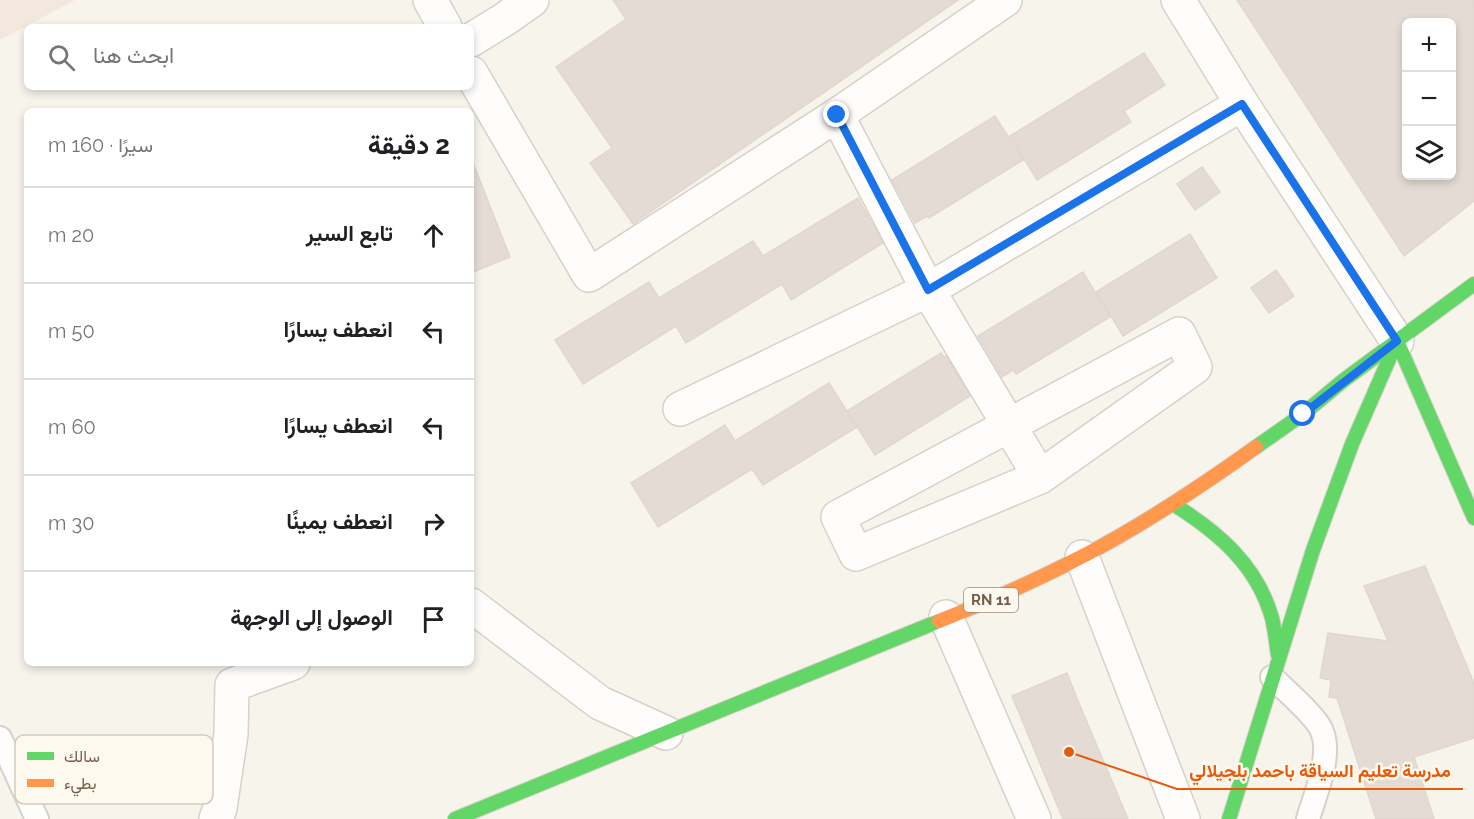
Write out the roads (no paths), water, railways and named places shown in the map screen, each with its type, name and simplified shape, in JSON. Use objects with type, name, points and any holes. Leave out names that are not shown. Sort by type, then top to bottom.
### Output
[{"type":"main road","name":"RN 11","points":[[455,819],[1040,578],[1082,557],[1173,504],[1303,414],[1474,284]]},
{"type":"main road","points":[[1397,341],[1474,518]]},
{"type":"main road","points":[[1229,819],[1313,549],[1352,444],[1397,341]]},
{"type":"main road","points":[[1173,504],[1207,524],[1235,550],[1258,582],[1272,618],[1275,667]]},
{"type":"street","points":[[430,0],[443,24]]},
{"type":"street","points":[[474,37],[500,10],[531,0]]},
{"type":"street","points":[[474,78],[589,275],[837,115],[1005,0]]},
{"type":"street","points":[[1178,0],[1242,104],[1397,341]]},
{"type":"street","points":[[680,409],[928,290],[1242,104]]},
{"type":"street","points":[[837,115],[928,290],[1040,477]]},
{"type":"street","points":[[1179,334],[1195,367],[1040,477],[856,554],[838,517],[1179,334]]},
{"type":"street","points":[[1082,557],[1183,819]]},
{"type":"street","points":[[474,607],[600,703],[666,733]]},
{"type":"street","points":[[946,617],[1034,819]]},
{"type":"street","points":[[216,819],[220,808],[231,734],[231,674],[276,666]]},
{"type":"lane","points":[[1275,667],[1319,725],[1325,740],[1325,761],[1308,819]]},
{"type":"lane","points":[[0,738],[15,771]]},
{"type":"lane","points":[[30,804],[37,819]]},
{"type":"place","name":"مدرسة تعليم السياقة باحمد بلجيلالي","points":[[1069,752]]}]
